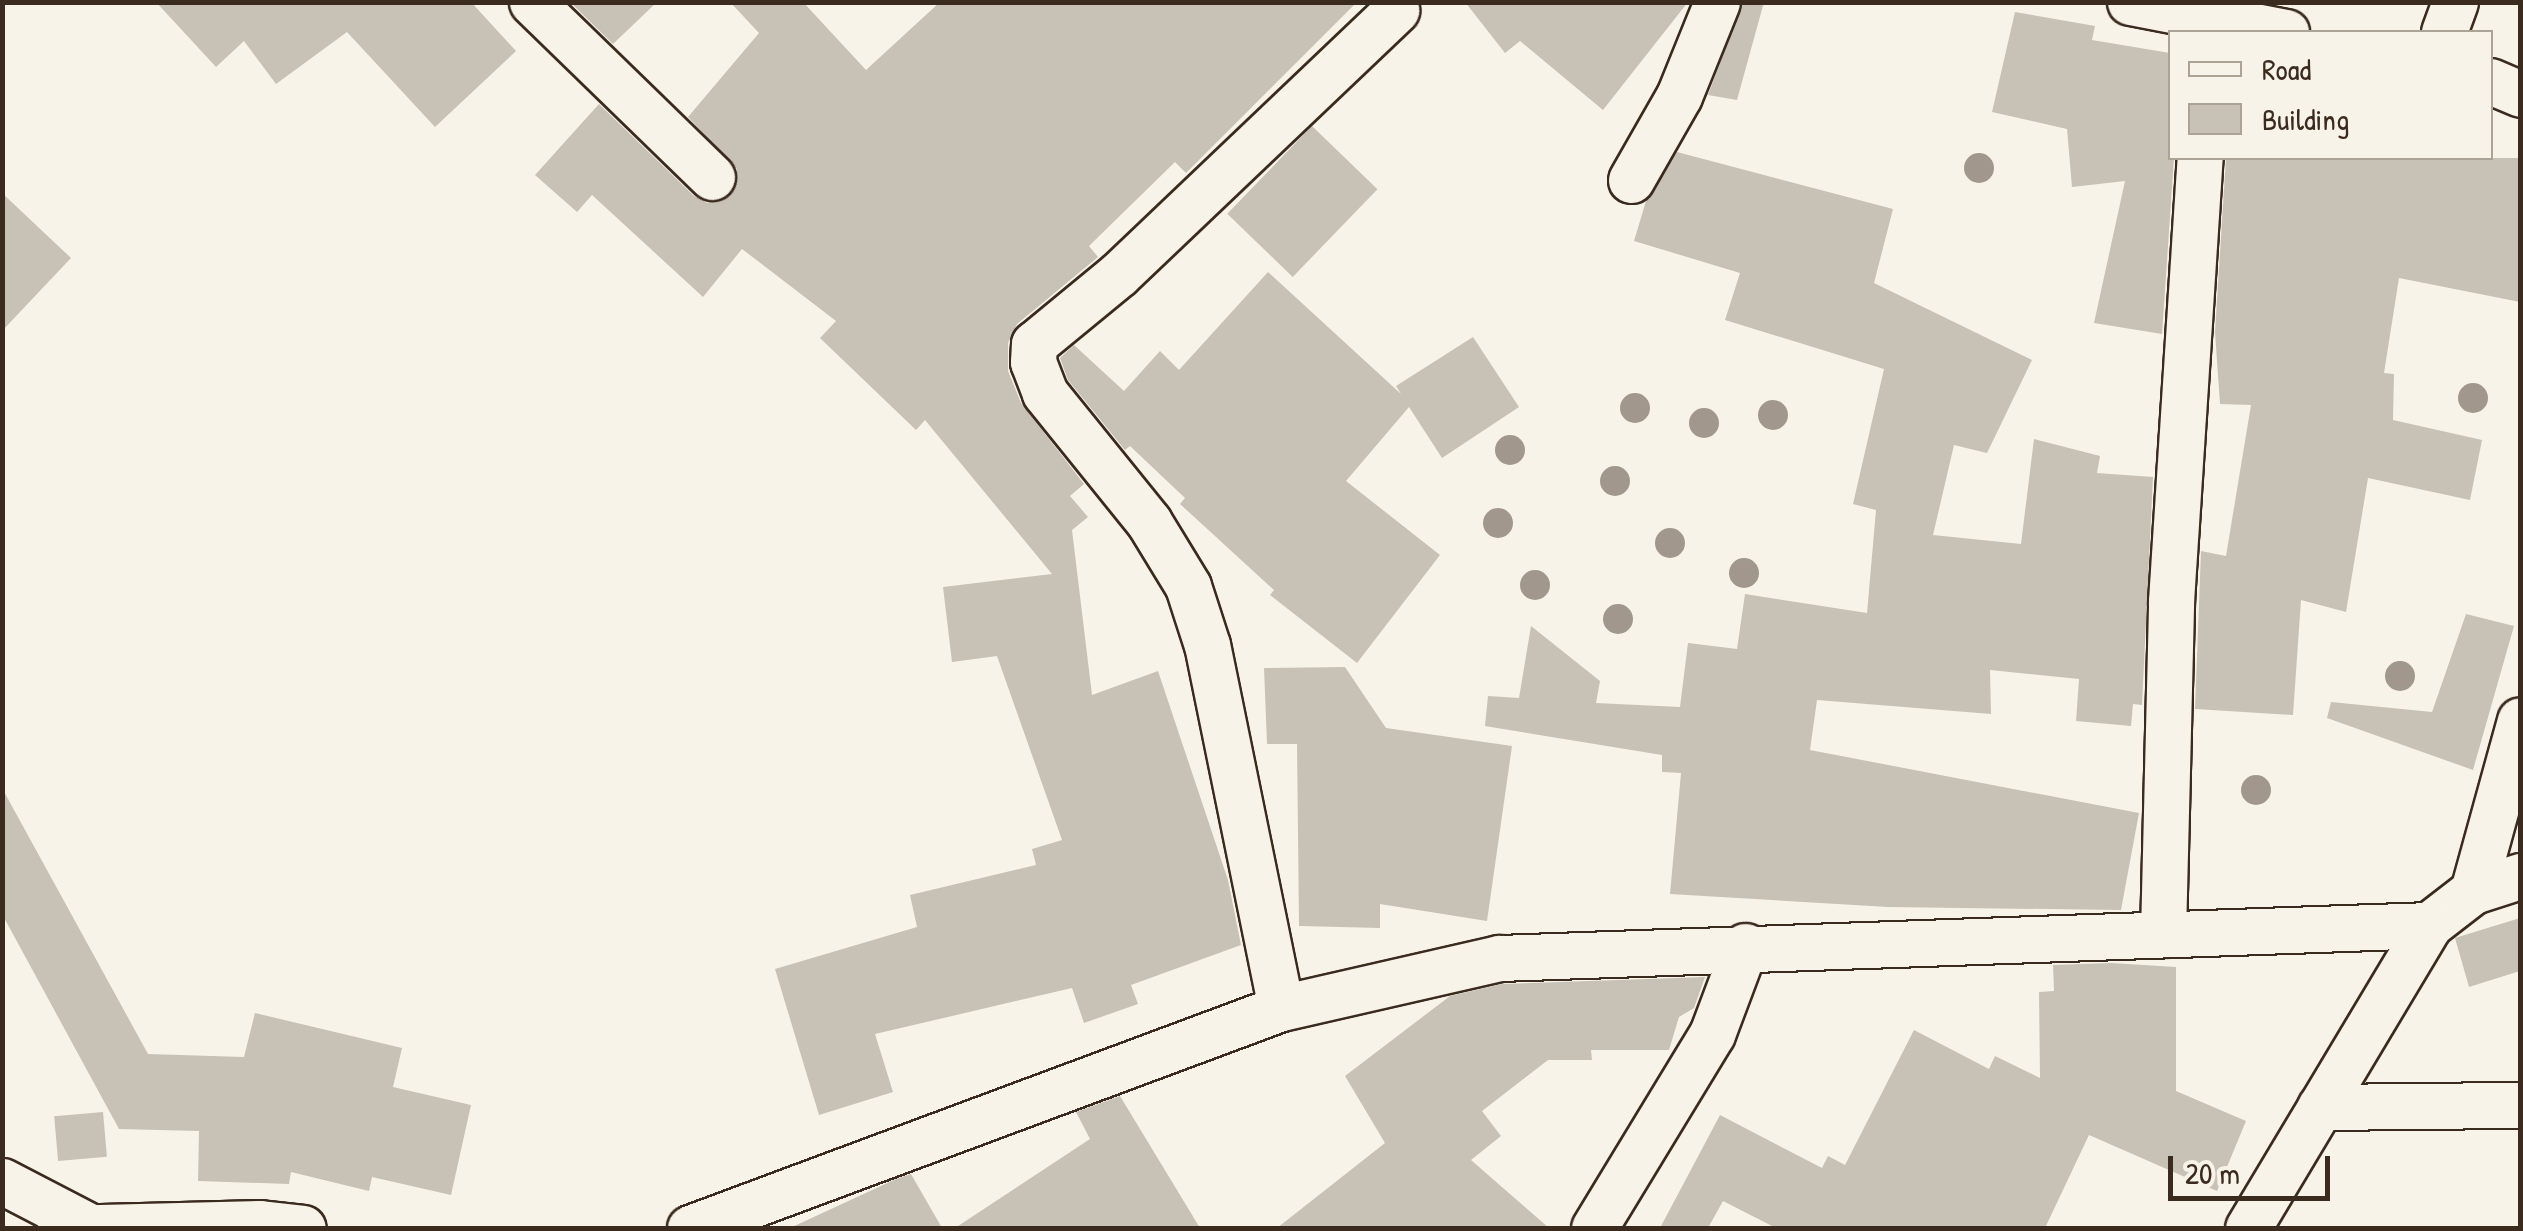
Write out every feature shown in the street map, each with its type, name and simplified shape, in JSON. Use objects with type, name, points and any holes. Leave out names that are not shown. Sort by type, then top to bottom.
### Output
[{"type":"street","points":[[532,2],[712,177]]},
{"type":"street","points":[[1631,180],[1679,96],[1717,2]]},
{"type":"street","points":[[2130,2],[2211,26],[2261,30]]},
{"type":"street","points":[[2445,30],[2455,2]]},
{"type":"street","points":[[1281,1008],[1206,645],[1188,586],[1149,522],[1046,393],[1033,362],[1034,344],[1119,274],[1396,10]]},
{"type":"street","points":[[2493,82],[2520,94]]},
{"type":"street","points":[[2163,934],[2171,601],[2200,160]]},
{"type":"street","points":[[2473,892],[2520,720]]},
{"type":"street","points":[[2248,1228],[2429,925],[2473,892],[2520,876]]},
{"type":"street","points":[[695,1228],[1281,1008],[1500,958],[1745,946],[2429,925]]},
{"type":"street","points":[[1594,1228],[1712,1034],[1745,946]]},
{"type":"street","points":[[2320,1108],[2520,1105]]},
{"type":"street","points":[[2,1181],[74,1227],[260,1223],[302,1228]]},
{"type":"building","points":[[156,2],[471,2],[516,51],[435,127],[347,32],[276,84],[244,41],[216,67]]},
{"type":"building","points":[[570,2],[657,2],[613,44]]},
{"type":"building","points":[[730,2],[803,2],[866,70],[940,2],[1357,2],[1186,173],[1175,162],[1089,246],[1098,257],[1017,324],[1008,343],[1008,371],[1021,403],[1084,484],[1070,496],[1088,517],[1072,530],[1092,695],[1158,671],[1228,880],[1241,945],[1131,985],[1138,1004],[1084,1023],[1072,988],[875,1034],[893,1092],[819,1115],[775,969],[917,927],[910,895],[1036,865],[1032,849],[1062,840],[997,656],[952,662],[943,587],[1052,574],[925,420],[916,430],[820,338],[836,321],[742,249],[703,297],[592,195],[577,212],[535,175],[599,104],[694,196],[707,203],[730,196],[737,169],[688,117],[759,33]]},
{"type":"building","points":[[1465,2],[1688,2],[1603,110],[1520,41],[1505,53]]},
{"type":"building","points":[[1743,2],[1764,2],[1737,100],[1708,95]]},
{"type":"building","points":[[2015,12],[2095,26],[2092,40],[2168,53],[2168,160],[2174,160],[2162,334],[2094,323],[2125,181],[2072,187],[2067,129],[1992,112]]},
{"type":"building","points":[[1312,126],[1377,189],[1293,277],[1227,214]]},
{"type":"building","points":[[1677,152],[1893,209],[1874,283],[2032,360],[1987,453],[1954,445],[1933,535],[2021,544],[2034,439],[2100,456],[2097,473],[2153,477],[2142,705],[2133,704],[2131,726],[2076,721],[2079,679],[1990,670],[1991,714],[1817,700],[1810,750],[2139,813],[2121,910],[1888,907],[1670,894],[1681,773],[1662,772],[1662,755],[1485,726],[1488,696],[1519,698],[1531,626],[1600,681],[1596,703],[1680,707],[1688,643],[1737,649],[1745,594],[1867,613],[1876,510],[1853,504],[1884,369],[1725,320],[1740,273],[1634,241],[1646,201]]},
{"type":"building","points":[[2520,158],[2520,302],[2399,278],[2384,373],[2394,374],[2393,420],[2482,440],[2470,500],[2368,478],[2346,612],[2301,600],[2293,715],[2195,709],[2201,551],[2226,556],[2251,405],[2220,404],[2215,332],[2226,160]]},
{"type":"building","points":[[2,193],[71,258],[2,331]]},
{"type":"building","points":[[1268,272],[1401,394],[1396,386],[1473,337],[1519,407],[1442,458],[1409,407],[1346,481],[1440,555],[1357,663],[1270,595],[1274,590],[1180,504],[1185,498],[1130,446],[1125,450],[1068,380],[1060,358],[1074,345],[1124,391],[1160,351],[1179,370]]},
{"type":"building","points":[[2466,614],[2514,626],[2473,770],[2327,718],[2331,702],[2432,712]]},
{"type":"building","points":[[1345,667],[1386,728],[1512,746],[1487,921],[1380,904],[1380,928],[1299,926],[1297,744],[1267,744],[1264,668]]},
{"type":"building","points":[[2,788],[148,1054],[244,1057],[255,1013],[402,1048],[393,1087],[471,1105],[451,1195],[372,1177],[369,1191],[291,1172],[289,1184],[198,1181],[199,1131],[119,1129],[2,914]]},
{"type":"building","points":[[2520,918],[2520,971],[2469,987],[2455,938]]},
{"type":"building","points":[[2053,965],[2176,967],[2176,1091],[2246,1121],[2217,1191],[2089,1135],[2045,1228],[1776,1228],[1723,1201],[1708,1228],[1660,1228],[1720,1115],[1822,1168],[1828,1156],[1845,1165],[1914,1030],[1989,1069],[1995,1056],[2040,1078],[2039,992],[2054,991]]},
{"type":"building","points":[[1705,977],[1694,1008],[1679,1017],[1669,1050],[1591,1050],[1592,1060],[1548,1060],[1482,1111],[1501,1136],[1471,1160],[1549,1228],[1277,1228],[1385,1143],[1345,1076],[1450,996],[1502,984]]},
{"type":"building","points":[[1120,1096],[1200,1228],[955,1228],[1090,1139],[1076,1112]]},
{"type":"building","points":[[103,1112],[107,1157],[58,1161],[54,1116]]},
{"type":"building","points":[[911,1174],[942,1228],[790,1228],[896,1179]]}]
